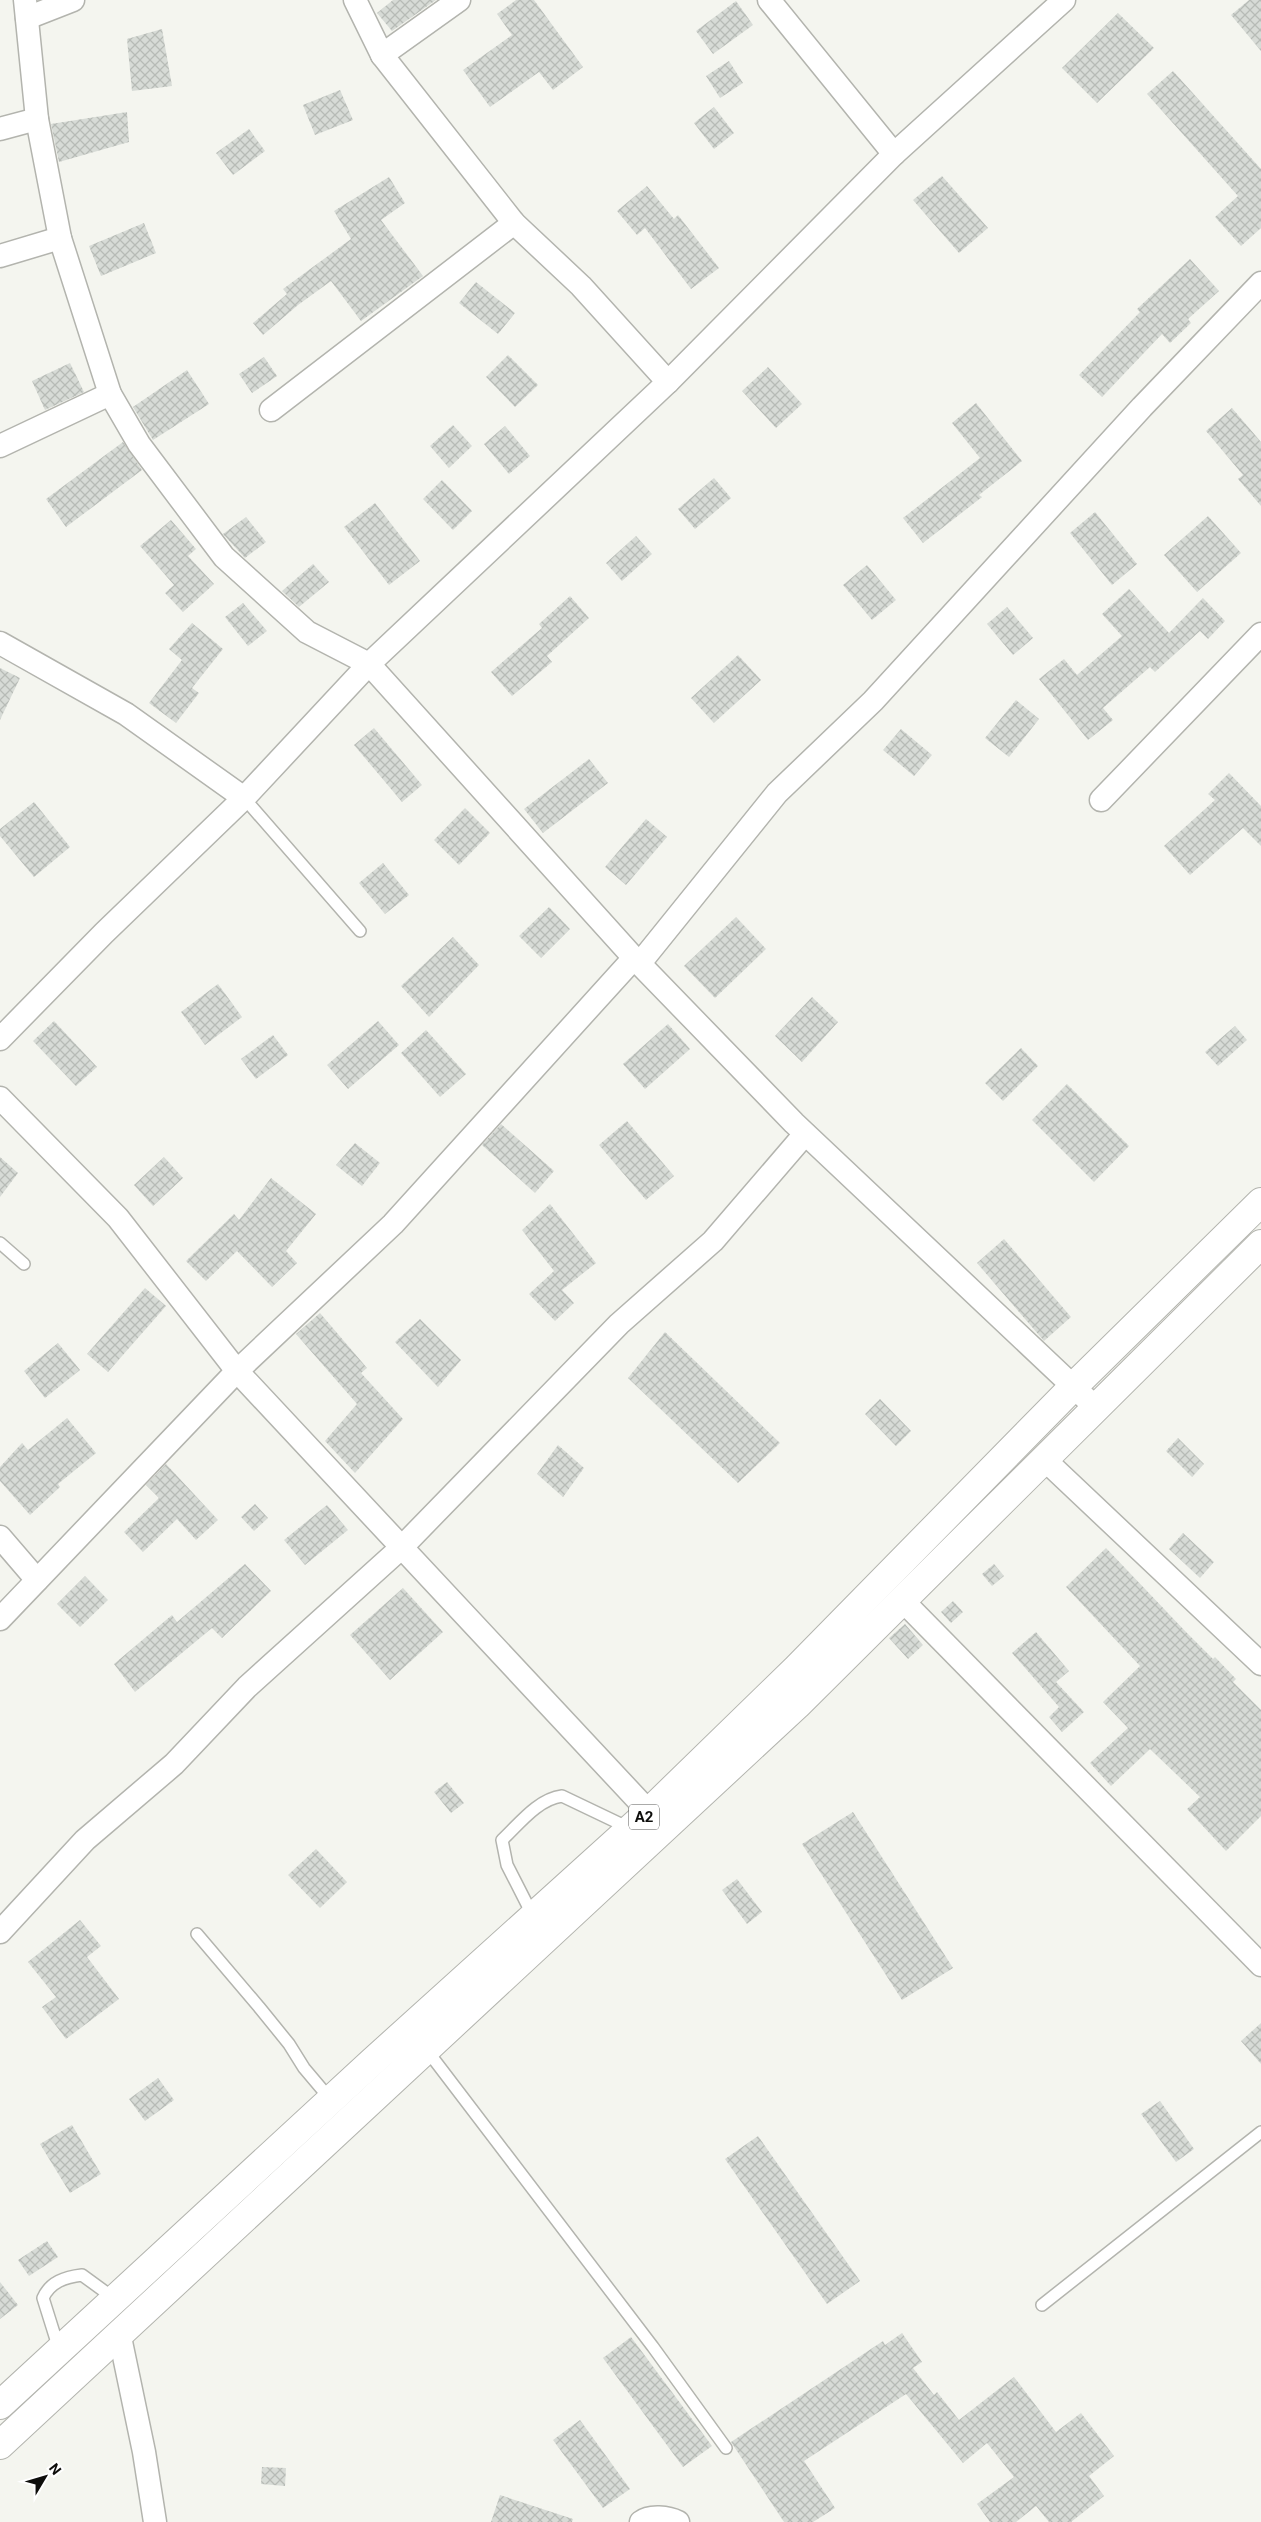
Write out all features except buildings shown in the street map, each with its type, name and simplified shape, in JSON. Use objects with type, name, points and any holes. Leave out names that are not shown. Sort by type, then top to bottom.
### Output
[{"type":"highway","name":"A2","points":[[0,2405],[331,2100],[640,1820],[796,1668],[1073,1387],[1261,1202]]},
{"type":"highway","name":"A2","points":[[0,2445],[120,2336],[797,1705],[1261,1244]]},
{"type":"street","points":[[73,0],[26,9],[37,119],[60,238],[110,394],[139,444],[224,557],[307,632],[369,664],[637,961],[805,1134],[1095,1407]]},
{"type":"street","points":[[355,0],[382,55],[514,223],[581,286],[668,382]]},
{"type":"street","points":[[382,55],[459,0]]},
{"type":"street","points":[[769,0],[894,154]]},
{"type":"street","points":[[0,1038],[104,933],[244,798],[369,664],[668,382],[894,154],[1064,0]]},
{"type":"street","points":[[0,129],[37,119]]},
{"type":"street","points":[[271,410],[514,223]]},
{"type":"street","points":[[0,256],[60,238]]},
{"type":"street","points":[[0,1619],[237,1371],[393,1224],[637,961],[777,793],[873,701],[1135,415],[1261,283]]},
{"type":"street","points":[[0,446],[110,394]]},
{"type":"street","points":[[1101,800],[1261,634]]},
{"type":"street","points":[[0,643],[126,714],[244,798]]},
{"type":"street","points":[[0,1098],[118,1218],[237,1371],[401,1548],[640,1820]]},
{"type":"street","points":[[0,1932],[86,1840],[174,1764],[247,1687],[401,1548],[619,1324],[713,1241],[805,1134]]},
{"type":"street","points":[[1044,1459],[1261,1664]]},
{"type":"street","points":[[0,1537],[37,1580]]},
{"type":"street","points":[[903,1601],[1261,1965]]},
{"type":"street","points":[[120,2336],[144,2452],[155,2522]]},
{"type":"street","points":[[641,2522],[646,2518],[671,2518],[678,2522]]},
{"type":"lane","points":[[244,798],[360,931]]},
{"type":"lane","points":[[0,1242],[24,1264]]},
{"type":"lane","points":[[533,1916],[507,1865],[502,1840],[527,1816],[550,1798],[562,1796],[640,1820]]},
{"type":"lane","points":[[196,1934],[260,2008],[304,2068],[331,2100]]},
{"type":"lane","points":[[426,2049],[653,2347],[726,2448]]},
{"type":"lane","points":[[1042,2306],[1261,2132]]},
{"type":"lane","points":[[60,2350],[43,2298],[48,2287],[69,2277],[82,2275],[115,2299]]}]
